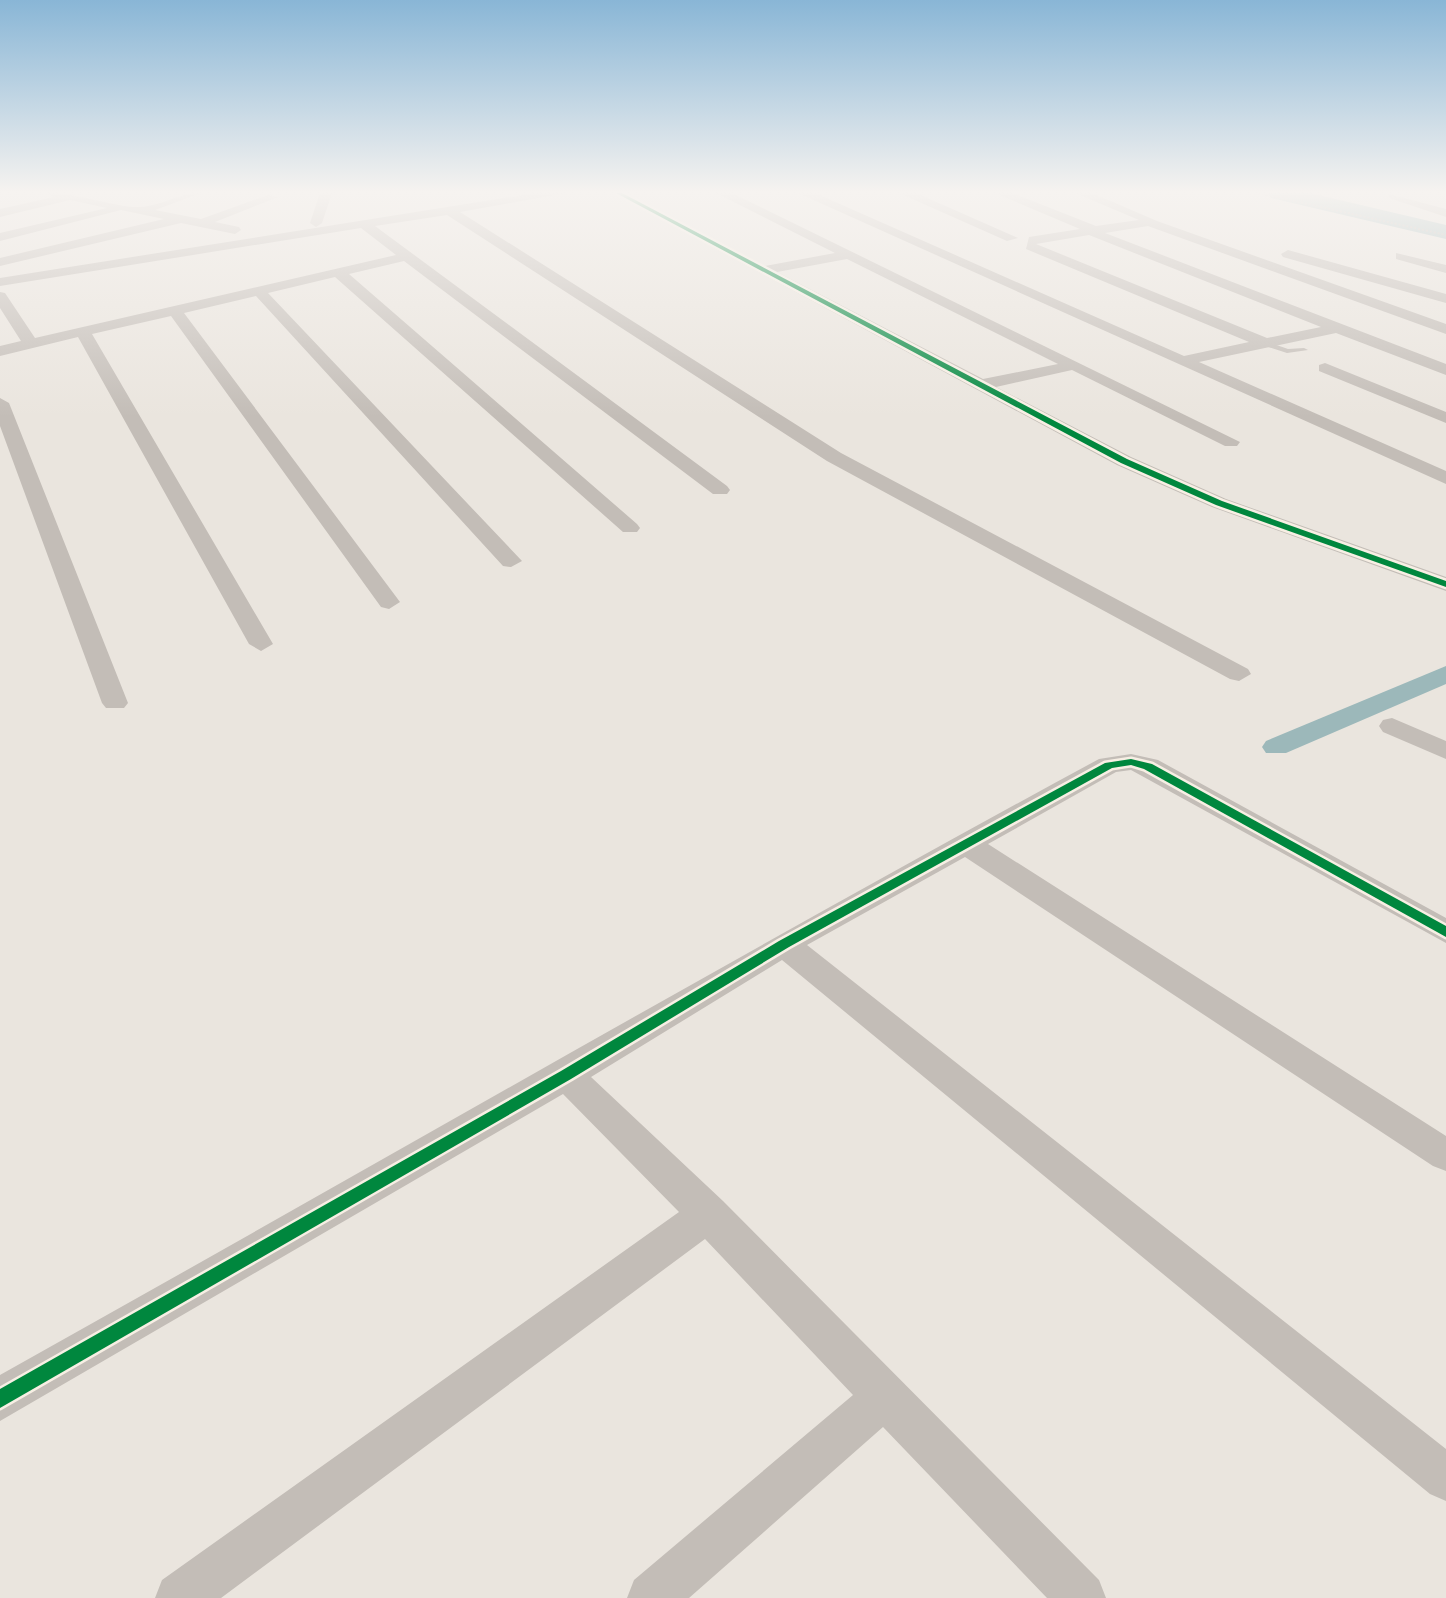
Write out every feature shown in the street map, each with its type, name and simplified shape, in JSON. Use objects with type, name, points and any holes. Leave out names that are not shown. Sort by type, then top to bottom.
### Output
[{"type":"street","points":[[0,282],[92,268]]},
{"type":"street","points":[[0,351],[357,268]]},
{"type":"street","points":[[423,268],[720,490]]},
{"type":"street","points":[[538,268],[834,457],[1239,674]]},
{"type":"street","points":[[758,268],[1138,467],[1219,503],[1323,542],[1446,600]]},
{"type":"street","points":[[763,270],[777,268]]},
{"type":"street","points":[[875,268],[1231,442]]},
{"type":"street","points":[[972,268],[1446,478]]},
{"type":"street","points":[[1090,268],[1265,343]]},
{"type":"street","points":[[1185,268],[1446,370]]},
{"type":"street","points":[[1277,268],[1446,329]]},
{"type":"street","points":[[1337,268],[1445,298]]},
{"type":"street","points":[[338,272],[630,528]]},
{"type":"street","points":[[258,290],[511,561]]},
{"type":"street","points":[[0,296],[30,343]]},
{"type":"street","points":[[1183,361],[1337,328],[1445,298]]},
{"type":"street","points":[[174,310],[389,602]]},
{"type":"street","points":[[82,331],[261,644]]},
{"type":"street","points":[[980,385],[1074,365]]},
{"type":"street","points":[[1325,368],[1446,418]]},
{"type":"street","points":[[0,403],[115,703]]},
{"type":"street","points":[[1363,560],[1446,584]]},
{"type":"street","points":[[1392,726],[1446,751]]},
{"type":"street","points":[[0,1399],[566,1075],[784,944],[1109,765],[1131,762],[1148,766],[1446,932]]},
{"type":"street","points":[[968,845],[1446,1155]]},
{"type":"street","points":[[784,944],[1446,1478]]},
{"type":"street","points":[[566,1075],[709,1213],[883,1398],[1081,1598]]},
{"type":"street","points":[[180,1598],[709,1213]]},
{"type":"street","points":[[652,1598],[883,1398]]},
{"type":"lane","points":[[1265,343],[1287,351],[1304,350]]},
{"type":"waterway","points":[[1276,747],[1446,674]]},
{"type":"cycle path","points":[[759,268],[1124,461],[1219,503],[1446,584]]},
{"type":"cycle path","points":[[0,1399],[566,1075],[784,944],[1109,765],[1131,762],[1148,766],[1446,932]]}]
